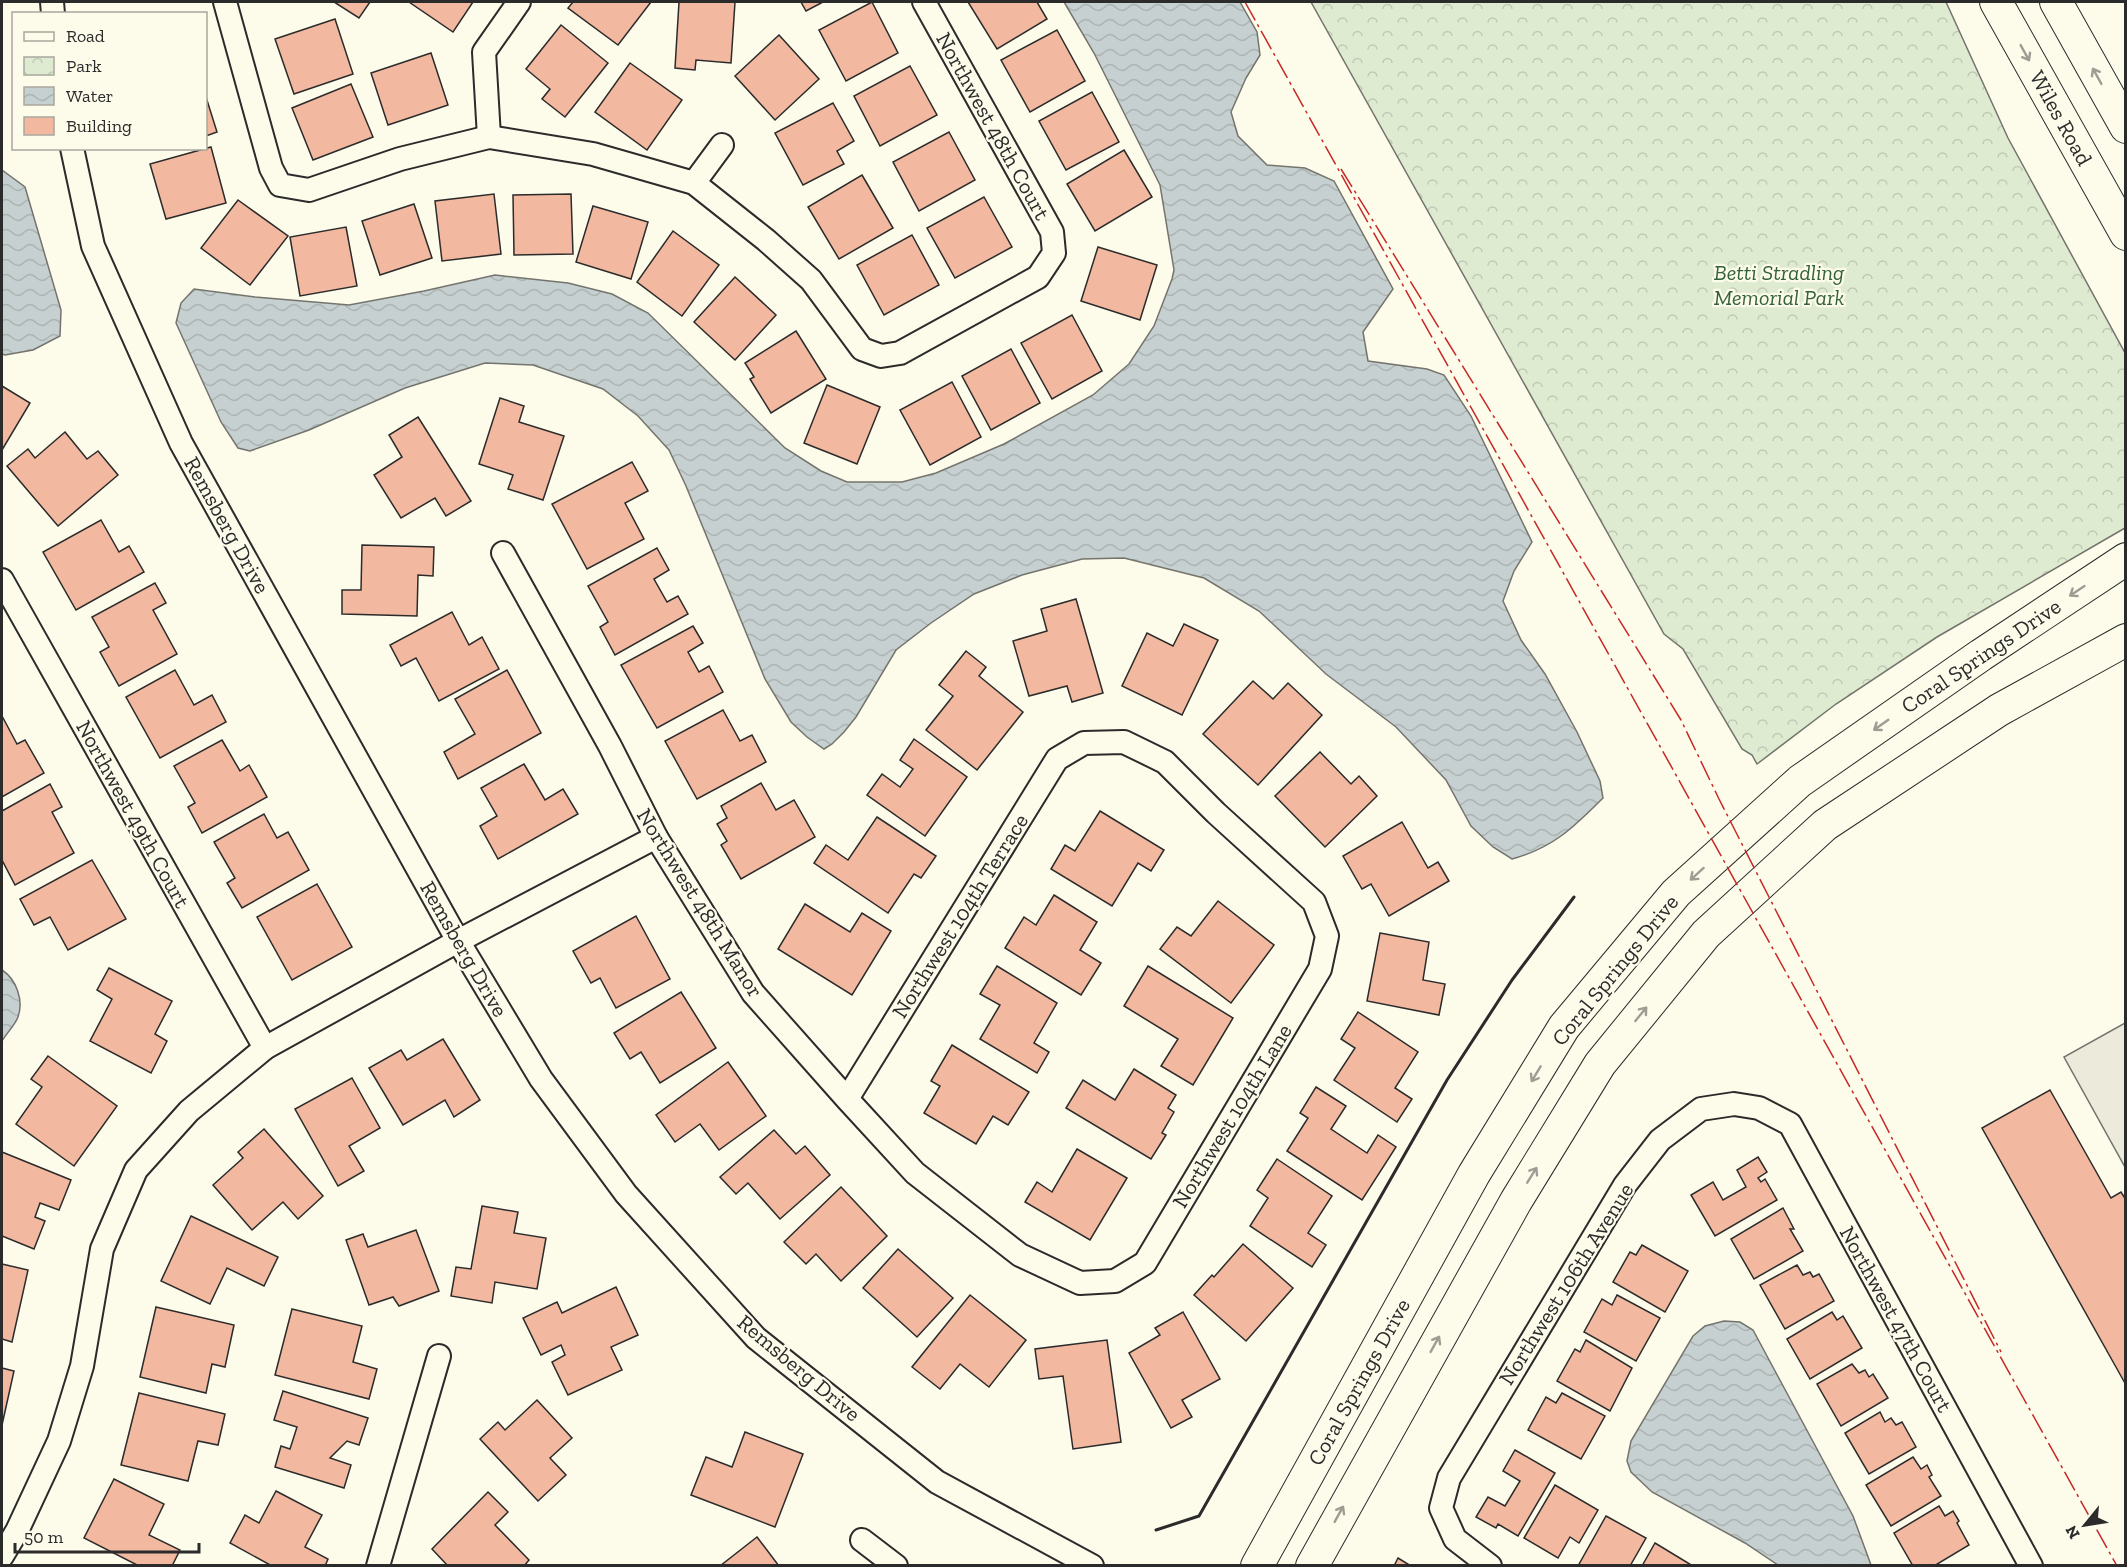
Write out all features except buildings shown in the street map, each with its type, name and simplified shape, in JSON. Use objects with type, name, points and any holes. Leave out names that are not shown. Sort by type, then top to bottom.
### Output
[{"type":"main road","name":"Wiles Road","points":[[1996,2],[2126,234]]},
{"type":"main road","points":[[2056,2],[2126,127]]},
{"type":"main road","name":"Coral Springs Drive","points":[[1257,1566],[1474,1174],[1564,1027],[1676,893],[1800,781],[1981,655],[2126,559]]},
{"type":"main road","name":"Coral Springs Drive","points":[[1312,1566],[1516,1201],[1600,1064],[1706,934],[1825,825],[1999,710],[2126,640]]},
{"type":"main road","points":[[1724,850],[1757,888]]},
{"type":"street","points":[[225,2],[271,168],[280,185],[309,190],[400,159],[489,137],[593,154],[694,183],[722,145]]},
{"type":"street","points":[[489,137],[484,52],[519,2]]},
{"type":"street","name":"Northwest 48th Court","points":[[694,183],[766,240],[811,280],[862,349],[881,356],[900,353],[1038,277],[1054,253],[1052,232],[924,2]]},
{"type":"street","name":"Remsberg Drive","points":[[72,150],[93,246],[181,443],[458,941],[541,1079],[626,1194],[756,1338],[937,1482],[1092,1566]]},
{"type":"street","name":"Northwest 48th Manor","points":[[502,553],[610,746],[656,837],[753,993],[915,1173],[1020,1255],[1080,1282],[1115,1281]]},
{"type":"street","name":"Northwest 49th Court","points":[[2,580],[265,1048]]},
{"type":"street","name":"Northwest 104th Lane","points":[[1084,743],[1124,742],[1165,762],[1216,813],[1314,902],[1327,936],[1320,969],[1145,1263],[1115,1281]]},
{"type":"street","name":"Northwest 104th Terrace","points":[[847,1100],[1057,759],[1084,743]]},
{"type":"street","points":[[2,1556],[17,1531],[59,1441],[82,1366],[102,1249],[136,1170],[189,1111],[265,1048],[458,941],[656,837]]},
{"type":"street","name":"Northwest 106th Avenue","points":[[1490,1566],[1455,1539],[1441,1508],[1449,1478],[1625,1185],[1660,1140],[1701,1109],[1734,1104]]},
{"type":"street","name":"Northwest 47th Court","points":[[1734,1104],[1759,1108],[1790,1124],[2031,1566]]},
{"type":"street","points":[[378,1566],[440,1356]]},
{"type":"street","points":[[862,1540],[896,1566]]},
{"type":"green space","name":"Betti Stradling Memorial Park","points":[[1311,2],[1946,2],[2008,138],[2125,353],[2125,528],[1937,637],[1836,704],[1757,764],[1752,755],[1742,749],[1683,649],[1664,634]]},
{"type":"shaded area","points":[[2125,1023],[2125,1167],[2064,1057]]},
{"type":"water","points":[[1064,2],[1240,2],[1257,32],[1260,55],[1246,78],[1231,112],[1238,136],[1267,165],[1305,168],[1334,181],[1393,289],[1363,332],[1368,361],[1427,369],[1444,375],[1471,416],[1532,542],[1514,571],[1503,601],[1521,640],[1545,674],[1577,732],[1600,781],[1603,798],[1551,843],[1512,859],[1493,847],[1471,826],[1446,780],[1396,727],[1326,674],[1259,611],[1204,578],[1124,558],[1082,559],[1022,575],[974,594],[896,650],[856,717],[832,744],[824,749],[791,722],[765,679],[669,450],[638,416],[603,389],[533,365],[485,363],[405,388],[309,430],[250,451],[238,448],[221,422],[176,323],[181,303],[194,289],[349,305],[495,275],[568,283],[612,294],[648,313],[785,448],[821,471],[847,482],[902,482],[936,473],[1004,444],[1093,395],[1129,364],[1154,326],[1172,279],[1174,270],[1160,185],[1094,53]]},
{"type":"water","points":[[2,170],[25,187],[61,310],[60,336],[33,350],[5,355],[2,354]]},
{"type":"water","points":[[2,970],[18,990],[20,1010],[17,1020],[2,1041]]},
{"type":"water","points":[[1724,1321],[1740,1322],[1753,1330],[1853,1516],[1871,1565],[1778,1565],[1745,1543],[1652,1492],[1631,1472],[1627,1461],[1631,1441],[1693,1336],[1705,1326]]},
{"type":"wall","points":[[1156,1530],[1199,1516],[1447,1080],[1512,980],[1574,897]]},
{"type":"power","points":[[1245,2],[2117,1566]]},
{"type":"power","points":[[1341,169],[1681,720],[2001,1352]]}]
